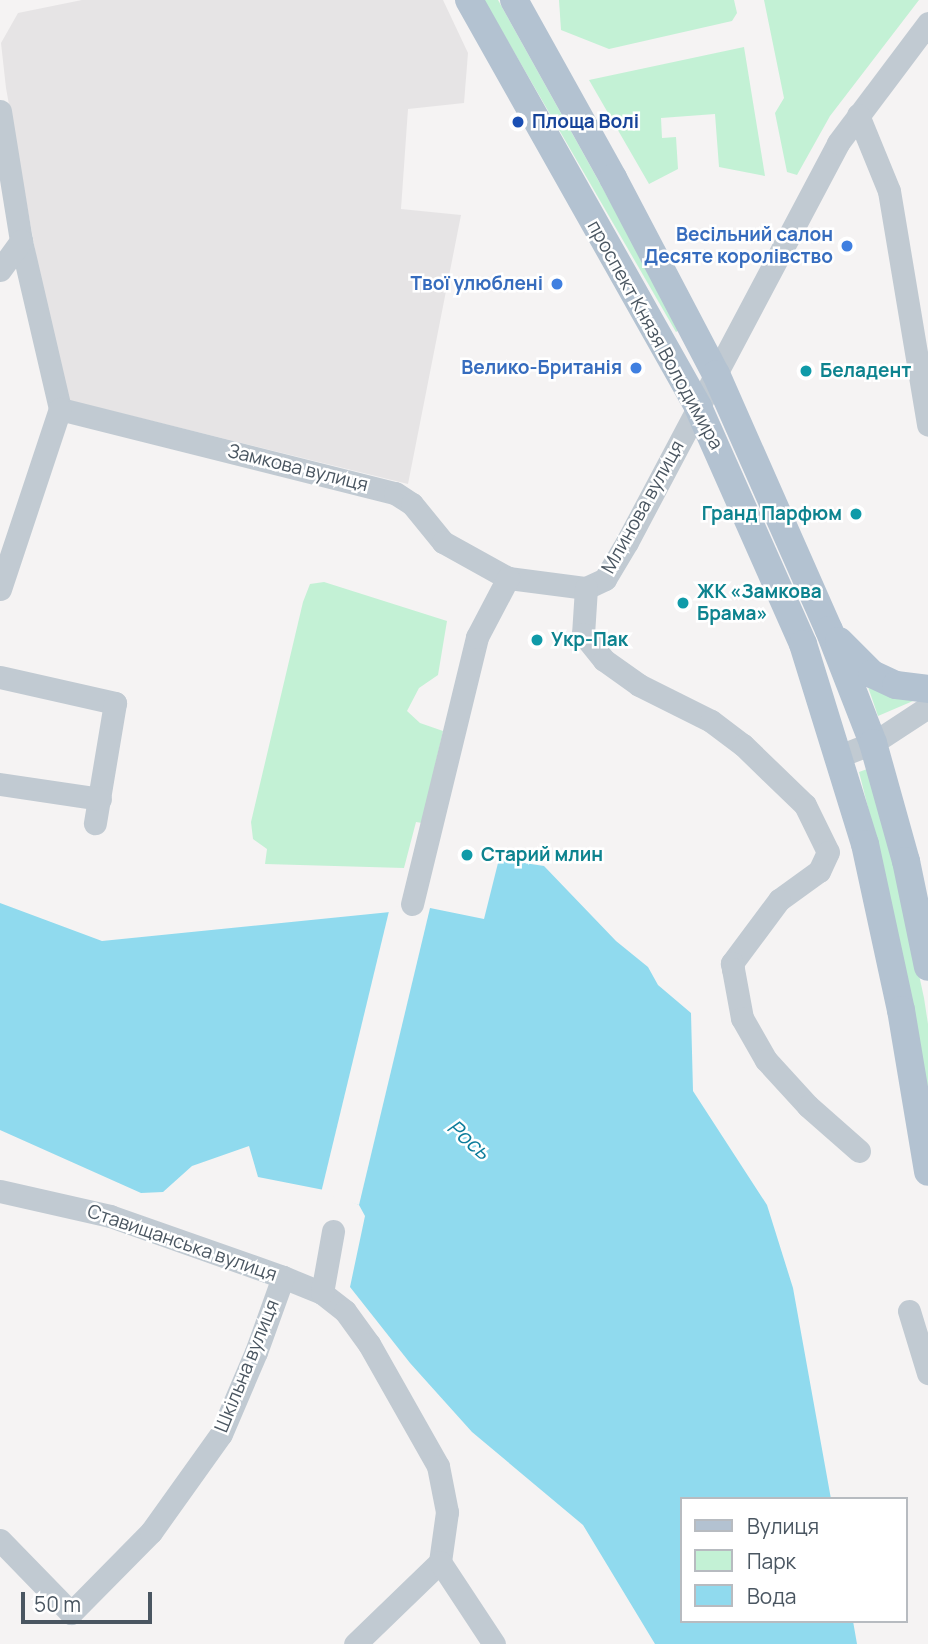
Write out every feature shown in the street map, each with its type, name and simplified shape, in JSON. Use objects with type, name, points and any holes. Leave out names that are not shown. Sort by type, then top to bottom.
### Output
[{"type":"main road","name":"проспект Князя Володимира","points":[[469,0],[698,407],[803,643],[865,844],[901,1010],[928,1172]]},
{"type":"main road","name":"проспект Князя Володимира","points":[[513,0],[613,178],[716,374],[830,630],[873,743],[906,861],[928,967]]},
{"type":"main road","points":[[830,630],[850,655],[872,674],[896,685],[928,689]]},
{"type":"street","name":"Млинова вулиця","points":[[508,578],[586,588],[605,579],[838,143],[928,23]]},
{"type":"street","points":[[0,111],[10,244],[60,409],[0,589]]},
{"type":"street","points":[[859,115],[889,191],[928,425]]},
{"type":"street","points":[[0,270],[10,244]]},
{"type":"street","name":"Замкова вулиця","points":[[60,409],[395,493],[412,503],[443,542],[508,578]]},
{"type":"street","points":[[412,904],[473,649],[508,578]]},
{"type":"street","points":[[586,588],[583,635],[604,660],[639,685],[710,721],[743,744],[805,805],[828,852],[820,871],[779,900],[732,963],[742,1018],[766,1060],[808,1106],[859,1151]]},
{"type":"street","points":[[0,677],[115,704],[95,823]]},
{"type":"street","points":[[839,756],[873,743],[928,707]]},
{"type":"street","points":[[0,784],[100,799]]},
{"type":"street","name":"Ставищанська вулиця","points":[[0,1191],[110,1216],[283,1277],[321,1293],[345,1311],[369,1344],[438,1466],[447,1512],[440,1562]]},
{"type":"street","points":[[321,1293],[333,1231]]},
{"type":"street","name":"Шкільна вулиця","points":[[0,1540],[71,1613],[151,1532],[221,1434],[256,1352],[283,1277]]},
{"type":"street","points":[[909,1311],[928,1373]]},
{"type":"street","points":[[355,1644],[440,1562],[494,1644]]},
{"type":"shaded area","points":[[82,0],[443,0],[468,53],[464,103],[408,109],[401,209],[461,215],[408,484],[67,400],[57,373],[6,88],[1,43],[18,13]]},
{"type":"green space","points":[[484,0],[498,0],[681,329],[676,332]]},
{"type":"green space","points":[[559,0],[734,0],[737,13],[732,21],[609,49],[561,30]]},
{"type":"green space","points":[[764,0],[919,0],[830,116],[797,175],[787,172],[775,113],[784,98]]},
{"type":"green space","points":[[744,47],[765,176],[719,167],[715,114],[661,118],[662,138],[676,137],[678,169],[649,184],[589,80]]},
{"type":"green space","points":[[324,582],[447,621],[438,675],[419,688],[407,711],[420,723],[443,731],[422,823],[416,822],[404,868],[265,864],[267,849],[253,839],[251,822],[303,602],[310,584]]},
{"type":"green space","points":[[866,681],[920,698],[878,716]]},
{"type":"green space","points":[[870,768],[893,854],[924,998],[928,1024],[928,1105],[880,855],[859,772]]},
{"type":"water","name":"Рось","points":[[499,859],[544,866],[616,941],[648,967],[658,985],[691,1013],[693,1091],[767,1205],[793,1288],[831,1497],[680,1497],[680,1623],[853,1623],[857,1644],[655,1644],[583,1525],[472,1432],[410,1363],[350,1287],[365,1216],[359,1205],[324,1190],[258,1177],[249,1146],[192,1166],[163,1192],[141,1193],[0,1130],[0,903],[102,941],[430,908],[484,919]]},
{"type":"pier","points":[[418,905],[430,908],[359,1205],[321,1193],[390,907]]},
{"type":"place","name":"Площа Волі","points":[[518,122]]},
{"type":"place","name":"Весільний салон Десяте королівство","points":[[847,246]]},
{"type":"place","name":"Твої улюблені","points":[[557,284]]},
{"type":"place","name":"Велико-Британія","points":[[636,368]]},
{"type":"place","name":"Беладент","points":[[806,371]]},
{"type":"place","name":"Гранд Парфюм","points":[[856,514]]},
{"type":"place","name":"ЖК «Замкова Брама»","points":[[683,603]]},
{"type":"place","name":"Укр-Пак","points":[[537,640]]},
{"type":"place","name":"Старий млин","points":[[467,855]]}]
